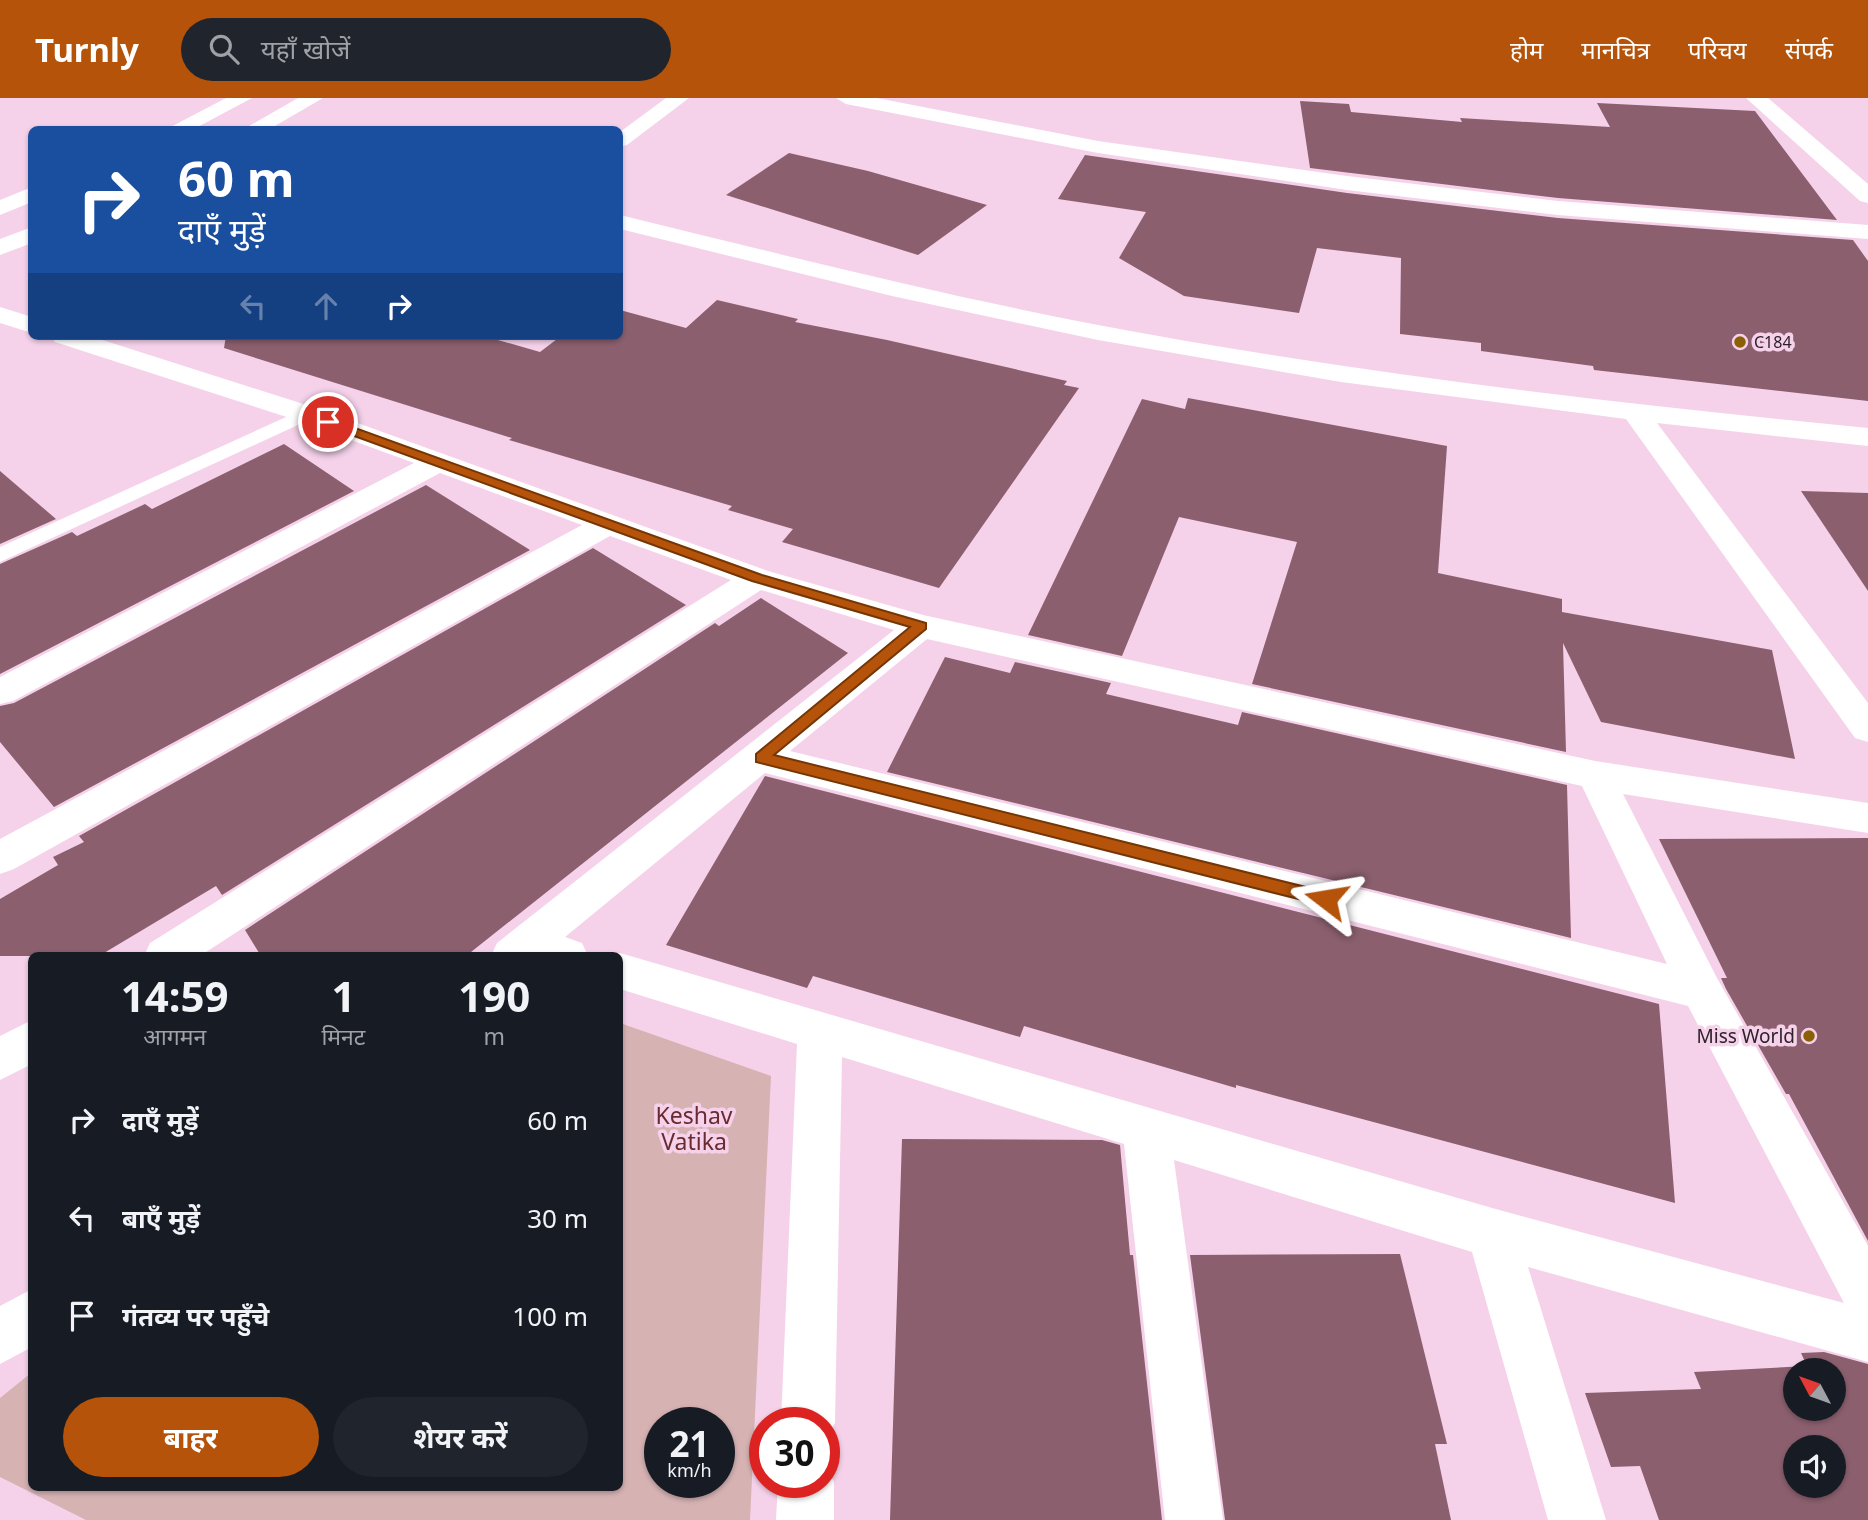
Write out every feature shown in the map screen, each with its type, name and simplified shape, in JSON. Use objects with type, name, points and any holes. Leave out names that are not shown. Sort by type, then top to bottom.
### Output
[{"type":"street","points":[[183,126],[242,98]]},
{"type":"street","points":[[266,126],[313,98]]},
{"type":"street","points":[[623,139],[679,98]]},
{"type":"street","points":[[846,98],[1098,147],[1347,183],[1558,208],[1868,232]]},
{"type":"street","points":[[977,124],[986,98]]},
{"type":"street","points":[[1756,98],[1868,196]]},
{"type":"street","points":[[0,208],[28,196]]},
{"type":"street","points":[[623,223],[913,295],[1165,345],[1441,389],[1636,414],[1868,437]]},
{"type":"street","points":[[0,248],[28,236]]},
{"type":"street","points":[[0,315],[28,324]]},
{"type":"street","points":[[76,340],[306,414],[757,578],[921,626],[1595,775],[1868,818]]},
{"type":"street","points":[[1636,414],[1868,729]]},
{"type":"street","points":[[0,692],[439,461]]},
{"type":"street","points":[[0,858],[610,523]]},
{"type":"street","points":[[171,952],[757,578]]},
{"type":"street","points":[[520,950],[761,758],[921,626]]},
{"type":"street","points":[[761,758],[1702,991]]},
{"type":"street","points":[[1595,775],[1702,991],[1868,1297]]},
{"type":"street","points":[[623,972],[1492,1234],[1868,1336]]},
{"type":"street","points":[[808,1407],[820,1031]]},
{"type":"street","points":[[0,1060],[28,1042]]},
{"type":"street","points":[[1146,1128],[1194,1520]]},
{"type":"street","points":[[1492,1234],[1577,1520]]},
{"type":"street","points":[[0,1338],[28,1318]]},
{"type":"street","points":[[805,1520],[806,1498]]},
{"type":"lane","points":[[0,555],[306,414]]},
{"type":"green space","name":"Keshav Vatika","points":[[623,1024],[771,1076],[755,1407],[749,1407],[750,1520],[86,1520],[28,1491],[623,1491]]},
{"type":"green space","name":"Keshav Vatika","points":[[28,1375],[28,1491],[0,1477],[0,1398]]},
{"type":"building","points":[[1300,101],[1349,104],[1351,112],[1462,122],[1460,118],[1610,127],[1597,103],[1755,111],[1837,220],[1558,198],[1310,168]]},
{"type":"building","points":[[789,153],[868,171],[987,205],[918,255],[726,195]]},
{"type":"building","points":[[1085,155],[1347,193],[1558,218],[1853,240],[1868,261],[1868,401],[1594,370],[1593,366],[1481,351],[1481,343],[1400,334],[1401,258],[1317,248],[1299,313],[1184,296],[1119,258],[1146,212],[1058,199]]},
{"type":"building","points":[[717,300],[798,319],[795,322],[1067,381],[1064,385],[1079,388],[939,588],[782,542],[793,529],[728,510],[732,506],[509,440],[512,438],[224,348],[225,340],[498,340],[540,352],[556,340],[623,340],[623,311],[686,328]]},
{"type":"building","points":[[1188,398],[1447,446],[1438,573],[1562,599],[1562,612],[1772,650],[1795,759],[1601,722],[1563,643],[1566,752],[1252,684],[1297,542],[1179,517],[1122,656],[1028,635],[1142,399],[1185,409]]},
{"type":"building","points":[[284,444],[354,491],[0,674],[0,564],[72,532],[77,536],[145,504],[152,509]]},
{"type":"building","points":[[0,471],[56,519],[0,544]]},
{"type":"building","points":[[426,485],[530,550],[54,807],[0,742],[0,706],[14,703]]},
{"type":"building","points":[[1801,491],[1868,493],[1868,591]]},
{"type":"building","points":[[593,548],[686,605],[222,895],[216,886],[106,952],[28,952],[28,956],[0,956],[0,899],[58,865],[53,857],[84,842],[79,836]]},
{"type":"building","points":[[761,598],[848,653],[471,952],[259,952],[245,930],[715,623],[719,626]]},
{"type":"building","points":[[945,657],[1010,673],[1015,662],[1111,683],[1106,694],[1238,725],[1242,712],[1567,785],[1571,938],[887,772]]},
{"type":"building","points":[[765,776],[1659,1004],[1675,1203],[1236,1085],[1236,1088],[1024,1026],[1020,1037],[813,976],[807,988],[666,945]]},
{"type":"building","points":[[1868,838],[1868,1241],[1789,1094],[1786,1094],[1726,989],[1721,978],[1727,978],[1659,839]]},
{"type":"building","points":[[902,1139],[1102,1140],[1120,1145],[1130,1255],[1133,1255],[1162,1520],[890,1520]]},
{"type":"building","points":[[1400,1254],[1447,1444],[1435,1444],[1451,1520],[1225,1520],[1190,1255]]},
{"type":"building","points":[[1824,1352],[1846,1358],[1803,1358],[1801,1353]]},
{"type":"building","points":[[1846,1358],[1868,1364],[1868,1520],[1659,1520],[1640,1466],[1611,1467],[1585,1393],[1701,1389],[1694,1372],[1783,1367],[1783,1421],[1846,1421]]},
{"type":"place","name":"C184","points":[[1740,342]]},
{"type":"place","name":"Miss World","points":[[1809,1036]]},
{"type":"route","points":[[328,422],[757,578],[921,626],[761,758],[1326,899]]}]
